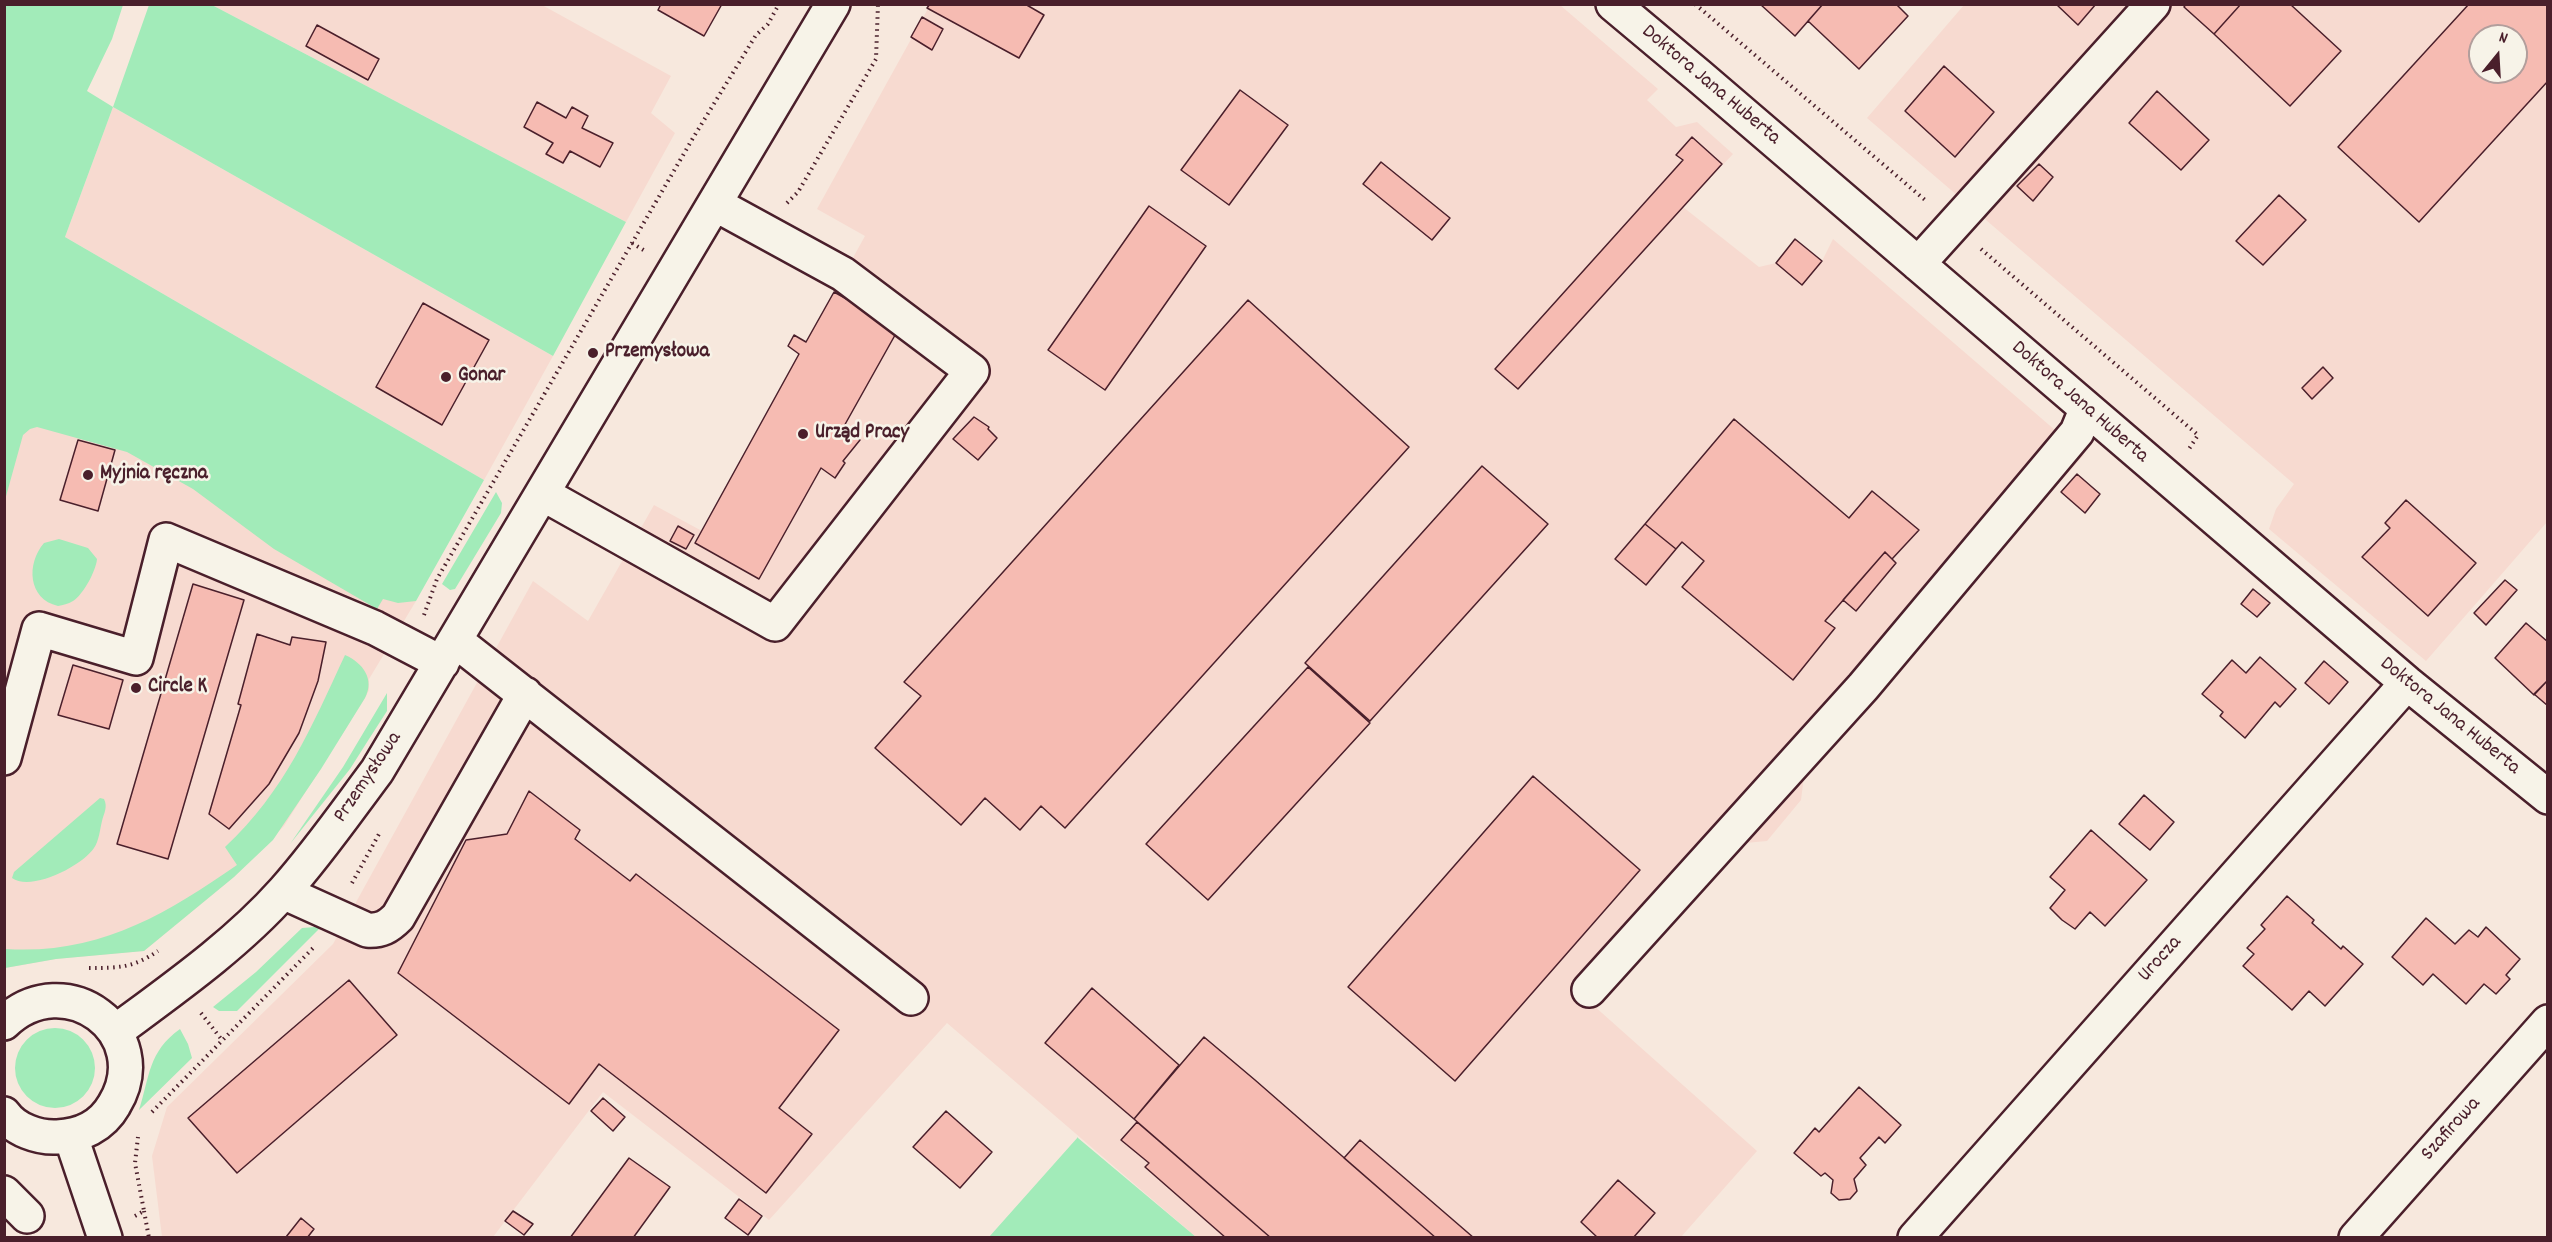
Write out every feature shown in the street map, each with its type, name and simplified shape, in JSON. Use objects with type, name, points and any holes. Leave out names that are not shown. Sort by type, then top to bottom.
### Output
[{"type":"street","name":"Przemysłowa","points":[[115,1032],[207,961],[283,892],[336,828],[377,771],[832,4]]},
{"type":"street","name":"Doktora Jana Huberta","points":[[1613,4],[2407,683],[2547,797]]},
{"type":"street","points":[[1918,264],[1952,223],[2153,4]]},
{"type":"street","points":[[543,494],[775,624],[972,371],[843,274],[715,204]]},
{"type":"street","points":[[1589,990],[1863,687],[2077,432],[2086,410]]},
{"type":"street","points":[[4,758],[39,629],[136,658],[166,540],[375,628],[407,644],[449,652],[525,694],[911,998]]},
{"type":"street","name":"Urocza","points":[[1915,1238],[2407,683]]},
{"type":"street","points":[[283,892],[367,930],[377,931],[388,927],[398,917],[525,694]]},
{"type":"street","points":[[4,1023],[28,1006],[44,1000],[76,1002],[91,1009],[115,1032],[124,1052],[126,1074],[120,1095],[109,1114],[92,1129],[71,1137],[48,1137],[12,1128]]},
{"type":"street","name":"Szafirowa","points":[[2356,1238],[2547,1022]]},
{"type":"street","points":[[71,1137],[105,1238]]},
{"type":"street","points":[[4,1193],[27,1216]]},
{"type":"path","points":[[407,644],[424,616],[437,579],[693,138],[756,35],[768,24],[779,4]]},
{"type":"path","points":[[1695,4],[2198,435],[2186,455]]},
{"type":"path","points":[[633,243],[644,250]]},
{"type":"path","points":[[81,967],[128,967],[137,964],[165,946]]},
{"type":"path","points":[[200,1011],[222,1040]]},
{"type":"path","points":[[144,1210],[149,1238]]},
{"type":"shaded area","points":[[212,5],[542,5],[671,76],[651,113],[675,133],[626,222]]},
{"type":"shaded area","points":[[930,5],[1560,5],[1658,89],[1647,100],[1676,127],[1697,122],[1733,154],[1683,207],[1759,267],[1776,263],[1822,261],[1833,239],[2084,455],[1805,768],[1801,800],[1767,841],[1734,844],[1593,1005],[1757,1151],[1681,1237],[1196,1237],[947,1023],[769,1220],[603,1092],[493,1237],[162,1237],[152,1156],[167,1107],[333,944],[533,581],[588,621],[654,505],[702,531],[695,543],[759,579],[821,468],[835,478],[845,463],[843,461],[860,441],[843,428],[899,328],[834,292],[865,236],[817,209]]},
{"type":"shaded area","points":[[1964,5],[2547,5],[2547,522],[2426,661],[2269,529],[2276,509],[2294,484],[1867,118]]},
{"type":"shaded area","points":[[113,107],[553,356],[484,480],[65,237]]},
{"type":"shaded area","points":[[29,374],[416,601],[369,679],[369,690],[365,698],[284,826],[234,877],[144,951],[56,959],[5,968],[4,468]]},
{"type":"green space","points":[[5,4],[123,5],[112,39],[87,91],[113,107],[65,237],[484,480],[416,601],[398,603],[383,599],[377,609],[274,549],[193,489],[127,452],[37,427],[23,435],[5,500]]},
{"type":"green space","points":[[149,5],[212,5],[626,222],[553,356],[113,107]]},
{"type":"green space","points":[[496,492],[502,503],[501,513],[455,589],[450,590],[442,584]]},
{"type":"green space","points":[[59,539],[88,548],[97,559],[92,576],[81,594],[71,602],[58,606],[48,602],[36,589],[33,570],[38,551],[44,543]]},
{"type":"green space","points":[[345,655],[357,662],[366,672],[369,684],[365,698],[273,840],[234,877],[144,951],[56,959],[5,968],[5,949],[70,946],[100,939],[156,916],[237,865],[225,847],[264,804],[295,757]]},
{"type":"green space","points":[[387,693],[387,711],[350,769],[290,844],[343,767]]},
{"type":"green space","points":[[100,798],[104,799],[105,810],[97,842],[88,855],[68,869],[43,879],[31,882],[12,878],[14,872]]},
{"type":"green space","points":[[302,928],[320,928],[237,1011],[219,1011],[213,1007],[256,972]]},
{"type":"green space","points":[[55,1028],[70,1031],[83,1040],[92,1053],[95,1068],[92,1083],[83,1096],[70,1105],[55,1108],[40,1105],[27,1096],[18,1083],[15,1068],[18,1053],[27,1040],[40,1031]]},
{"type":"green space","points":[[180,1029],[192,1058],[139,1110],[148,1075],[156,1056]]},
{"type":"green space","points":[[1078,1138],[1196,1237],[989,1237]]},
{"type":"building","points":[[661,4],[722,4],[704,36],[658,10]]},
{"type":"building","points":[[930,4],[1025,4],[1044,15],[1019,58],[927,8]]},
{"type":"building","points":[[1760,4],[1823,4],[1795,36]]},
{"type":"building","points":[[1823,4],[1896,4],[1908,16],[1859,69],[1808,21]]},
{"type":"building","points":[[2056,4],[2096,4],[2078,25]]},
{"type":"building","points":[[2186,4],[2241,4],[2214,34],[2184,7]]},
{"type":"building","points":[[2241,4],[2290,4],[2341,51],[2290,106],[2214,34]]},
{"type":"building","points":[[2469,4],[2548,4],[2548,81],[2419,222],[2338,147]]},
{"type":"building","points":[[922,17],[943,29],[932,50],[911,37]]},
{"type":"building","points":[[317,25],[379,59],[368,80],[306,46]]},
{"type":"building","points":[[1944,66],[1994,112],[1955,157],[1905,111]]},
{"type":"building","points":[[1240,90],[1288,125],[1229,205],[1181,170]]},
{"type":"building","points":[[2157,91],[2209,140],[2181,170],[2129,123]]},
{"type":"building","points":[[537,102],[566,118],[572,107],[588,116],[582,128],[613,143],[600,167],[570,151],[563,163],[546,154],[553,143],[524,127]]},
{"type":"building","points":[[1692,137],[1722,164],[1518,389],[1495,369],[1683,160],[1676,155]]},
{"type":"building","points":[[1381,162],[1450,218],[1432,240],[1363,184]]},
{"type":"building","points":[[2039,164],[2053,177],[2033,201],[2017,186]]},
{"type":"building","points":[[2279,195],[2306,220],[2263,265],[2236,241]]},
{"type":"building","points":[[1149,206],[1206,246],[1105,390],[1048,350]]},
{"type":"building","points":[[1795,239],[1822,261],[1802,285],[1776,263]]},
{"type":"building","name":"Urząd Pracy","points":[[834,292],[899,328],[843,428],[860,440],[843,461],[845,463],[835,478],[821,468],[759,579],[695,543],[799,354],[788,346],[794,335],[806,342]]},
{"type":"building","points":[[1248,300],[1409,447],[1065,828],[1041,806],[1020,830],[985,798],[961,825],[875,748],[921,696],[904,682]]},
{"type":"building","points":[[423,303],[489,340],[442,425],[376,387]]},
{"type":"building","points":[[2323,367],[2333,378],[2312,399],[2302,388]]},
{"type":"building","points":[[974,417],[989,427],[988,429],[997,438],[978,460],[953,439]]},
{"type":"building","points":[[1734,419],[1849,518],[1872,491],[1919,530],[1892,559],[1885,552],[1825,621],[1835,628],[1793,680],[1682,587],[1704,561],[1682,542],[1676,549],[1645,524]]},
{"type":"building","name":"Myjnia ręczna","points":[[78,440],[115,450],[98,511],[60,500]]},
{"type":"building","points":[[1482,466],[1548,524],[1370,721],[1305,663]]},
{"type":"building","points":[[2077,474],[2100,494],[2085,513],[2061,492]]},
{"type":"building","points":[[2406,500],[2476,563],[2428,616],[2362,557],[2390,528],[2385,523]]},
{"type":"building","points":[[1645,524],[1676,549],[1646,585],[1615,559]]},
{"type":"building","points":[[678,526],[694,535],[686,549],[670,541]]},
{"type":"building","points":[[1885,552],[1896,563],[1856,611],[1843,600]]},
{"type":"building","points":[[2505,580],[2517,590],[2486,625],[2474,613]]},
{"type":"building","points":[[193,584],[244,600],[168,859],[117,844]]},
{"type":"building","points":[[2253,589],[2270,603],[2257,617],[2241,604]]},
{"type":"building","points":[[2526,623],[2548,642],[2548,680],[2534,695],[2495,658]]},
{"type":"building","points":[[257,634],[290,645],[292,637],[326,642],[318,681],[299,733],[269,784],[229,829],[209,814],[241,705],[238,704]]},
{"type":"building","points":[[2260,657],[2296,689],[2280,707],[2275,702],[2245,738],[2220,716],[2223,712],[2202,694],[2232,660],[2246,673]]},
{"type":"building","points":[[2324,661],[2348,682],[2329,704],[2305,683]]},
{"type":"building","points":[[73,665],[123,680],[109,729],[58,715]]},
{"type":"building","points":[[1308,667],[1370,723],[1208,900],[1146,844]]},
{"type":"building","points":[[2548,680],[2548,706],[2534,694]]},
{"type":"building","points":[[1533,776],[1640,870],[1455,1081],[1348,987]]},
{"type":"building","points":[[529,791],[580,830],[575,839],[630,881],[636,874],[839,1030],[779,1108],[812,1134],[766,1193],[599,1064],[569,1104],[398,973],[466,840],[507,834]]},
{"type":"building","points":[[2144,795],[2174,822],[2150,850],[2119,824]]},
{"type":"building","points":[[2091,830],[2147,880],[2105,926],[2090,912],[2075,929],[2050,908],[2065,890],[2050,877]]},
{"type":"building","points":[[2287,896],[2341,949],[2343,946],[2363,964],[2325,1006],[2309,991],[2292,1010],[2243,966],[2254,954],[2247,948],[2265,929],[2261,925]]},
{"type":"building","points":[[2426,918],[2455,944],[2469,930],[2478,937],[2486,927],[2520,959],[2506,975],[2510,979],[2496,994],[2484,984],[2466,1004],[2433,974],[2423,985],[2392,957]]},
{"type":"building","points":[[349,980],[397,1035],[237,1173],[188,1118]]},
{"type":"building","points":[[1092,988],[1179,1065],[1134,1119],[1045,1043]]},
{"type":"building","points":[[1204,1037],[1436,1238],[1271,1238],[1134,1119]]},
{"type":"building","points":[[1859,1087],[1901,1125],[1885,1143],[1879,1137],[1860,1158],[1866,1165],[1854,1179],[1857,1191],[1850,1199],[1839,1200],[1831,1193],[1833,1180],[1825,1173],[1821,1176],[1794,1153],[1815,1128],[1819,1132]]},
{"type":"building","points":[[603,1098],[625,1117],[613,1131],[591,1111]]},
{"type":"building","points":[[946,1111],[992,1152],[960,1188],[913,1147]]},
{"type":"building","points":[[1137,1122],[1271,1238],[1226,1238],[1145,1167],[1149,1163],[1121,1140]]},
{"type":"building","points":[[1360,1140],[1474,1238],[1436,1238],[1344,1158]]},
{"type":"building","points":[[629,1158],[670,1187],[633,1238],[570,1238]]},
{"type":"building","points":[[1618,1180],[1655,1213],[1633,1238],[1598,1238],[1581,1222]]},
{"type":"building","points":[[739,1199],[762,1216],[748,1235],[725,1218]]},
{"type":"building","points":[[513,1211],[533,1224],[524,1235],[505,1221]]},
{"type":"building","points":[[301,1218],[314,1229],[307,1238],[286,1237]]},
{"type":"place","name":"Przemysłowa","points":[[593,353]]},
{"type":"place","name":"Gonar","points":[[446,377]]},
{"type":"place","name":"Urząd Pracy","points":[[803,434]]},
{"type":"place","name":"Myjnia ręczna","points":[[88,475]]},
{"type":"place","name":"Circle K","points":[[136,688]]}]
